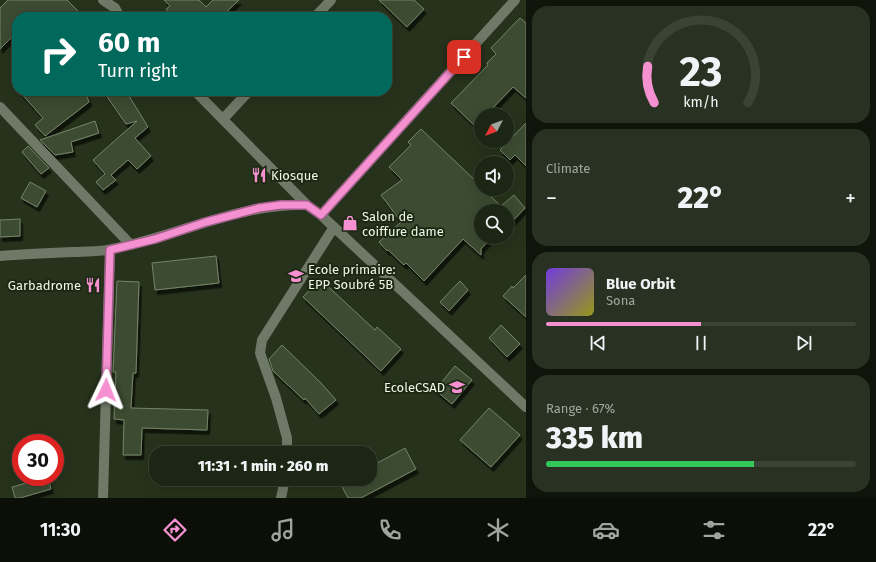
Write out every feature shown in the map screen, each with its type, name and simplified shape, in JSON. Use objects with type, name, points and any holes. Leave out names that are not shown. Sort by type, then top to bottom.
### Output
[{"type":"street","points":[[103,0],[118,8]]},
{"type":"street","points":[[320,12],[331,0]]},
{"type":"street","points":[[321,215],[515,0]]},
{"type":"street","points":[[200,96],[307,205],[334,226],[526,408]]},
{"type":"street","points":[[223,119],[244,96]]},
{"type":"street","points":[[0,107],[131,245]]},
{"type":"street","points":[[0,256],[110,250],[155,239],[234,214],[259,208],[281,205],[307,205]]},
{"type":"street","points":[[287,446],[287,438],[276,398],[260,354],[262,340],[334,226]]},
{"type":"street","points":[[103,498],[110,250]]},
{"type":"street","points":[[281,498],[284,486]]},
{"type":"building","points":[[8,0],[67,0],[79,12],[12,12],[12,37],[0,49],[0,8]]},
{"type":"building","points":[[164,0],[199,0],[206,7],[213,0],[239,0],[226,12],[169,12],[166,9],[170,6]]},
{"type":"building","points":[[379,0],[414,0],[424,9],[407,27]]},
{"type":"building","points":[[520,18],[526,23],[526,98],[513,87],[493,108],[474,108],[474,125],[451,103],[488,65],[487,63],[496,54],[491,48]]},
{"type":"building","points":[[23,96],[87,96],[89,102],[45,136],[35,125],[43,118]]},
{"type":"building","points":[[106,96],[129,96],[148,127],[135,138],[151,156],[137,169],[128,160],[111,175],[116,180],[103,190],[96,182],[105,174],[93,160],[137,121],[126,124]]},
{"type":"building","points":[[95,121],[99,133],[71,142],[73,152],[55,155],[40,140]]},
{"type":"building","points":[[526,123],[526,166],[515,155],[506,156],[500,150],[502,148],[514,148],[514,135]]},
{"type":"building","points":[[421,129],[474,179],[474,196],[490,196],[499,204],[474,204],[474,244],[486,244],[481,249],[481,255],[463,239],[424,281],[406,263],[404,265],[388,250],[387,251],[379,242],[401,222],[381,195],[402,180],[389,167],[411,145],[408,142]]},
{"type":"building","points":[[28,146],[49,168],[41,174],[22,152]]},
{"type":"building","points":[[30,182],[46,191],[37,207],[21,198]]},
{"type":"building","points":[[514,195],[525,208],[514,220],[514,204],[503,204]]},
{"type":"building","points":[[20,219],[20,236],[0,237],[0,220]]},
{"type":"building","points":[[216,256],[219,283],[155,290],[152,263]]},
{"type":"building","points":[[526,275],[526,317],[503,296],[512,286],[513,288]]},
{"type":"building","points":[[320,279],[375,330],[377,327],[401,349],[381,371],[303,297]]},
{"type":"building","points":[[117,281],[139,282],[136,373],[133,373],[131,408],[208,410],[207,430],[142,428],[141,455],[123,455],[124,420],[114,419],[116,372],[113,372]]},
{"type":"building","points":[[460,281],[468,290],[449,311],[440,302]]},
{"type":"building","points":[[501,325],[520,344],[507,357],[489,338]]},
{"type":"building","points":[[282,345],[321,383],[336,400],[319,414],[305,398],[304,400],[273,371],[269,359]]},
{"type":"building","points":[[455,366],[472,380],[452,404],[435,390]]},
{"type":"building","points":[[489,408],[520,435],[491,467],[460,440]]},
{"type":"building","points":[[405,448],[416,469],[361,498],[348,498],[342,486],[377,486],[377,463]]},
{"type":"building","points":[[50,486],[51,489],[20,498],[15,498],[12,487]]},
{"type":"place","name":"Kiosque","points":[[259,175]]},
{"type":"place","name":"Salon de coiffure dame","points":[[350,223]]},
{"type":"place","name":"Ecole primaire: EPP Soubré 5B","points":[[296,276]]},
{"type":"place","name":"Garbadrome","points":[[93,285]]},
{"type":"place","name":"EcoleCSAD","points":[[457,387]]},
{"type":"route","points":[[106,390],[110,250],[155,239],[206,222],[259,208],[281,205],[307,205],[321,215],[464,57]]}]
